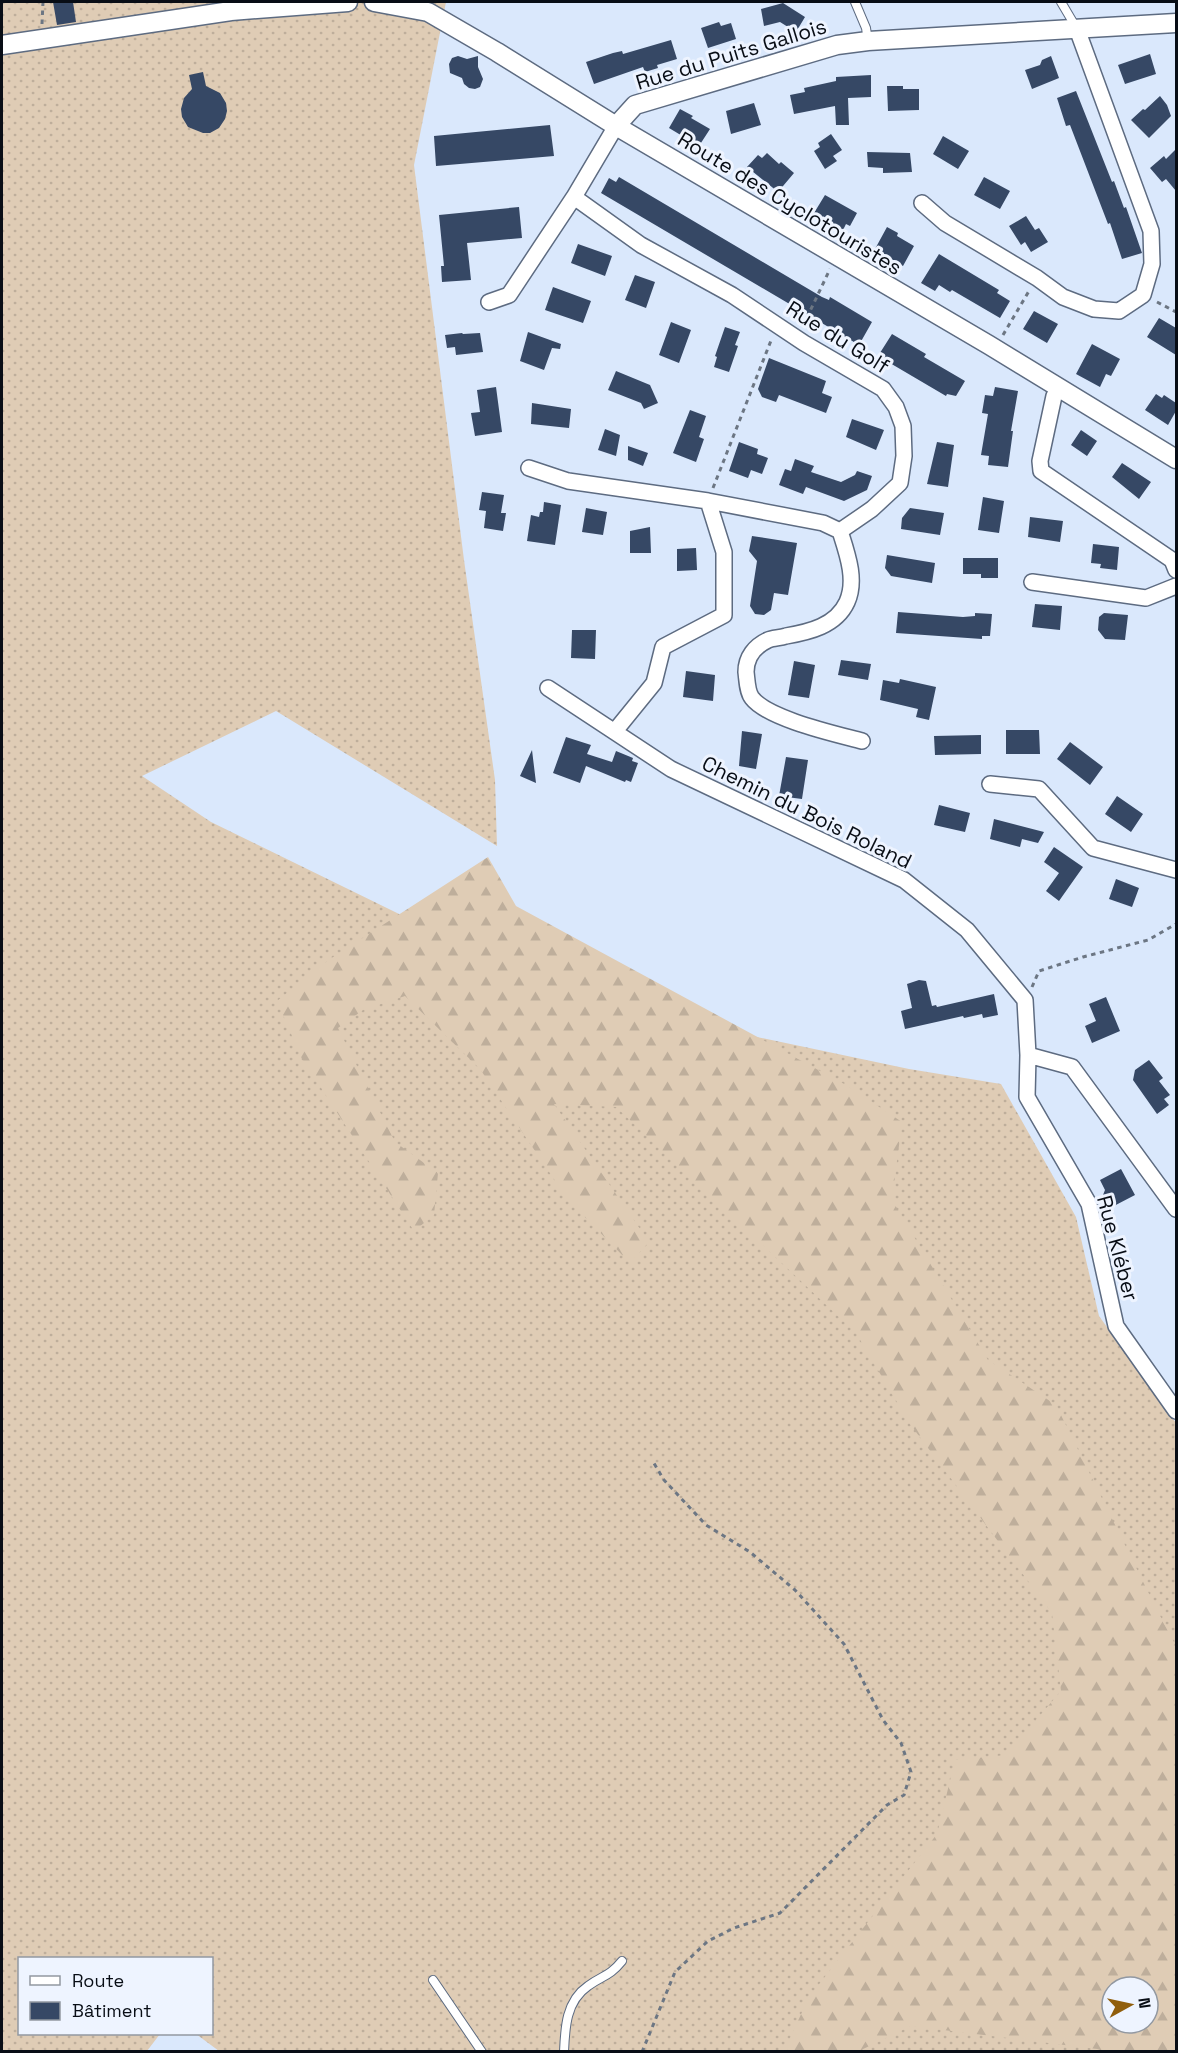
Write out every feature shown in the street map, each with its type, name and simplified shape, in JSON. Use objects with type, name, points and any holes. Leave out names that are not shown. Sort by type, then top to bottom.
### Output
[{"type":"street","points":[[2,45],[231,11],[348,2]]},
{"type":"street","name":"Route des Cyclotouristes","points":[[374,2],[428,12],[1176,459]]},
{"type":"street","name":"Rue du Puits Gallois","points":[[616,126],[635,105],[837,45],[868,41],[1176,23]]},
{"type":"street","points":[[922,203],[945,223],[1037,278],[1063,297],[1095,309],[1119,311],[1143,295],[1152,264],[1151,231],[1077,29]]},
{"type":"street","points":[[489,302],[509,296],[574,197],[616,126]]},
{"type":"street","name":"Rue du Golf","points":[[574,197],[642,245],[732,296],[883,389],[896,407],[903,426],[904,456],[900,483],[872,508],[840,531]]},
{"type":"street","points":[[1060,388],[1054,396],[1040,461],[1041,471],[1172,560],[1176,570]]},
{"type":"street","points":[[529,468],[568,481],[708,501],[823,523],[840,531],[849,561],[852,588],[847,603],[836,618],[821,627],[769,639],[752,651],[746,666],[747,682],[751,698],[786,719],[817,730],[862,741]]},
{"type":"street","points":[[615,731],[654,683],[663,647],[724,615],[724,552],[708,501]]},
{"type":"street","points":[[1032,582],[1146,598],[1176,586]]},
{"type":"street","name":"Chemin du Bois Roland","points":[[548,688],[671,769],[904,880],[967,930],[1025,1000]]},
{"type":"street","points":[[990,784],[1039,789],[1093,848],[1176,870]]},
{"type":"street","name":"Rue Kléber","points":[[1025,1000],[1028,1055],[1027,1097],[1089,1204],[1116,1326],[1176,1411]]},
{"type":"street","points":[[1028,1055],[1072,1067],[1176,1209]]},
{"type":"lane","points":[[855,2],[866,28],[868,41]]},
{"type":"lane","points":[[1061,2],[1077,29]]},
{"type":"lane","points":[[564,2052],[565,2027],[569,2012],[578,1996],[587,1986],[612,1973],[622,1961]]},
{"type":"lane","points":[[433,1980],[482,2052]]},
{"type":"path","points":[[797,338],[836,257]]},
{"type":"path","points":[[999,341],[1037,278]]},
{"type":"path","points":[[1143,295],[1176,312]]},
{"type":"path","points":[[708,501],[777,325]]},
{"type":"path","points":[[1025,1000],[1039,971],[1148,940],[1176,924]]},
{"type":"path","points":[[642,2052],[675,1972],[708,1941],[734,1928],[780,1913],[886,1805],[904,1795],[911,1772],[901,1743],[883,1720],[844,1644],[795,1590],[750,1552],[706,1525],[664,1479],[652,1460]]},
{"type":"green space","points":[[2,2],[446,2],[414,165],[464,560],[495,780],[497,846],[276,711],[142,776],[211,822],[571,998],[909,1069],[1001,1084],[1076,1217],[1099,1316],[1176,1423],[1176,2051],[219,2051],[197,2035],[213,2035],[213,1957],[18,1957],[18,2035],[159,2035],[147,2051],[2,2052]]},
{"type":"green space","points":[[488,857],[516,906],[846,1085],[902,1122],[892,1200],[988,1360],[1056,1405],[1176,1646],[1176,2051],[1104,2051],[911,2026],[859,2051],[795,2052],[785,2049],[809,1997],[937,1834],[955,1760],[1006,1755],[1061,1691],[1052,1613],[910,1424],[856,1333],[616,1107],[554,1104],[649,1242],[630,1263],[568,1200],[480,1069],[405,996],[363,1010],[338,1028],[395,1142],[438,1173],[434,1215],[414,1231],[301,1057],[277,1001],[330,959]]},
{"type":"building","points":[[53,2],[73,2],[76,22],[57,25]]},
{"type":"building","points":[[783,3],[805,17],[796,32],[780,22],[764,26],[761,9]]},
{"type":"building","points":[[719,22],[721,26],[731,23],[736,39],[708,48],[701,28]]},
{"type":"building","points":[[671,40],[677,59],[657,65],[658,68],[645,72],[643,67],[594,84],[586,62],[613,53],[622,51],[623,54]]},
{"type":"building","points":[[1150,54],[1156,74],[1125,84],[1118,65]]},
{"type":"building","points":[[458,56],[467,59],[478,56],[478,67],[483,79],[480,87],[469,88],[464,84],[462,78],[450,73],[449,64],[452,58]]},
{"type":"building","points":[[1051,56],[1059,78],[1032,89],[1025,70],[1040,65],[1042,60]]},
{"type":"building","points":[[203,72],[206,86],[220,93],[226,103],[227,111],[219,128],[210,133],[203,133],[188,127],[182,117],[181,109],[184,98],[192,89],[189,75]]},
{"type":"building","points":[[871,75],[871,97],[848,98],[849,125],[836,125],[835,106],[794,114],[790,95],[805,92],[804,88],[836,81],[836,77]]},
{"type":"building","points":[[887,86],[919,89],[919,110],[888,111]]},
{"type":"building","points":[[1076,91],[1112,182],[1114,181],[1124,208],[1126,207],[1142,253],[1122,259],[1110,223],[1108,224],[1070,125],[1066,126],[1057,98]]},
{"type":"building","points":[[1160,96],[1171,116],[1149,138],[1131,120]]},
{"type":"building","points":[[754,103],[761,125],[731,134],[726,111]]},
{"type":"building","points":[[680,109],[710,129],[699,146],[669,128]]},
{"type":"building","points":[[550,125],[554,156],[436,166],[434,136]]},
{"type":"building","points":[[831,134],[842,150],[833,156],[837,161],[825,169],[814,151],[820,147],[818,143]]},
{"type":"building","points":[[943,136],[969,151],[958,169],[933,154]]},
{"type":"building","points":[[1176,149],[1176,191],[1166,179],[1162,182],[1150,168],[1164,156],[1166,159]]},
{"type":"building","points":[[867,152],[910,153],[912,172],[883,173],[883,168],[868,167]]},
{"type":"building","points":[[767,153],[794,173],[778,192],[747,167],[758,155],[762,158]]},
{"type":"building","points":[[619,177],[822,297],[829,300],[830,297],[872,322],[859,345],[601,193],[609,178],[616,182]]},
{"type":"building","points":[[984,177],[1010,191],[1000,209],[974,195]]},
{"type":"building","points":[[825,195],[857,213],[850,226],[846,224],[843,230],[814,213]]},
{"type":"building","points":[[519,207],[522,238],[467,243],[471,280],[442,282],[441,266],[444,266],[439,215]]},
{"type":"building","points":[[1026,216],[1035,230],[1039,228],[1048,242],[1031,252],[1025,242],[1021,245],[1009,226]]},
{"type":"building","points":[[887,227],[914,246],[903,266],[875,249]]},
{"type":"building","points":[[578,244],[612,256],[605,276],[571,263]]},
{"type":"building","points":[[939,254],[999,290],[997,293],[1010,301],[1000,318],[952,290],[950,292],[939,285],[935,291],[921,283]]},
{"type":"building","points":[[635,275],[655,282],[646,308],[625,300]]},
{"type":"building","points":[[553,287],[591,301],[583,323],[545,310]]},
{"type":"building","points":[[1034,311],[1058,324],[1047,343],[1023,329]]},
{"type":"building","points":[[1159,318],[1176,328],[1176,355],[1147,337]]},
{"type":"building","points":[[671,322],[691,330],[679,363],[659,355]]},
{"type":"building","points":[[725,327],[740,332],[729,372],[714,367],[717,357],[715,356]]},
{"type":"building","points":[[528,332],[561,344],[560,349],[552,348],[544,370],[520,361]]},
{"type":"building","points":[[480,333],[483,352],[456,355],[455,347],[447,348],[445,335]]},
{"type":"building","points":[[892,334],[926,354],[924,357],[965,381],[956,396],[947,394],[946,396],[878,356]]},
{"type":"building","points":[[1092,344],[1120,359],[1111,376],[1106,374],[1100,387],[1076,374]]},
{"type":"building","points":[[769,358],[826,381],[822,393],[832,397],[826,413],[779,395],[776,402],[762,397],[758,389]]},
{"type":"building","points":[[616,371],[650,385],[658,403],[644,409],[641,403],[608,390]]},
{"type":"building","points":[[496,387],[502,432],[475,436],[471,413],[480,412],[477,390]]},
{"type":"building","points":[[995,387],[1018,391],[1008,467],[988,465],[989,456],[981,455],[988,414],[982,413],[985,395],[993,396]]},
{"type":"building","points":[[1156,394],[1162,398],[1164,395],[1176,403],[1176,411],[1168,425],[1145,410]]},
{"type":"building","points":[[532,403],[571,409],[569,428],[531,424]]},
{"type":"building","points":[[690,410],[706,416],[699,437],[704,439],[696,462],[673,453]]},
{"type":"building","points":[[852,419],[884,430],[876,450],[846,437]]},
{"type":"building","points":[[605,429],[620,435],[616,456],[598,450]]},
{"type":"building","points":[[1081,430],[1097,441],[1087,456],[1071,445]]},
{"type":"building","points":[[739,442],[758,449],[757,454],[768,458],[762,474],[751,470],[748,478],[729,471]]},
{"type":"building","points":[[937,442],[954,445],[948,487],[927,484]]},
{"type":"building","points":[[628,446],[648,453],[643,466],[628,460]]},
{"type":"building","points":[[795,459],[814,466],[811,472],[841,482],[855,475],[857,471],[872,476],[867,490],[844,501],[806,487],[803,494],[779,485],[785,469],[791,471]]},
{"type":"building","points":[[1122,463],[1151,482],[1139,499],[1112,477]]},
{"type":"building","points":[[482,492],[504,495],[501,513],[506,513],[503,531],[484,528],[486,511],[479,510]]},
{"type":"building","points":[[983,497],[1004,501],[999,533],[978,530]]},
{"type":"building","points":[[544,502],[561,505],[555,545],[527,541],[531,515],[539,517],[540,512],[543,512]]},
{"type":"building","points":[[586,508],[607,512],[603,535],[582,532]]},
{"type":"building","points":[[910,508],[944,513],[940,535],[901,529],[902,518]]},
{"type":"building","points":[[1030,517],[1063,521],[1060,542],[1028,537]]},
{"type":"building","points":[[650,527],[651,553],[630,553],[630,531]]},
{"type":"building","points":[[752,536],[797,543],[788,595],[774,593],[771,610],[764,615],[755,614],[750,606],[757,561],[749,551]]},
{"type":"building","points":[[1093,544],[1119,547],[1117,570],[1100,568],[1101,564],[1091,563]]},
{"type":"building","points":[[696,548],[697,570],[677,571],[677,549]]},
{"type":"building","points":[[887,555],[935,563],[932,583],[891,576],[885,568]]},
{"type":"building","points":[[963,558],[998,558],[998,578],[981,578],[981,574],[963,574]]},
{"type":"building","points":[[1035,604],[1062,606],[1060,630],[1032,627]]},
{"type":"building","points":[[898,612],[963,617],[975,616],[975,613],[992,614],[990,636],[982,636],[982,639],[896,633]]},
{"type":"building","points":[[1104,613],[1128,615],[1125,640],[1105,639],[1098,630],[1099,617]]},
{"type":"building","points":[[572,630],[596,630],[595,659],[571,658]]},
{"type":"building","points":[[841,660],[871,664],[868,680],[838,675]]},
{"type":"building","points":[[794,661],[815,665],[809,698],[788,695]]},
{"type":"building","points":[[686,671],[715,675],[713,701],[683,697]]},
{"type":"building","points":[[900,679],[936,687],[929,720],[916,717],[918,709],[880,700],[883,680],[899,683]]},
{"type":"building","points":[[1006,730],[1039,730],[1040,754],[1006,754]]},
{"type":"building","points":[[742,731],[762,734],[756,769],[739,766]]},
{"type":"building","points":[[981,735],[981,754],[935,755],[934,736]]},
{"type":"building","points":[[566,737],[591,745],[587,754],[612,762],[616,751],[633,758],[632,761],[638,763],[631,782],[626,780],[625,782],[586,766],[580,783],[553,773]]},
{"type":"building","points":[[1070,742],[1103,767],[1090,785],[1057,759]]},
{"type":"building","points":[[532,750],[536,783],[520,776]]},
{"type":"building","points":[[786,757],[808,760],[802,799],[779,796]]},
{"type":"building","points":[[1117,796],[1143,814],[1131,832],[1105,814]]},
{"type":"building","points":[[939,805],[970,813],[965,832],[934,825]]},
{"type":"building","points":[[994,819],[1044,832],[1038,843],[1022,839],[1020,847],[990,839]]},
{"type":"building","points":[[1054,847],[1083,867],[1059,901],[1046,891],[1059,873],[1044,862]]},
{"type":"building","points":[[1116,879],[1139,888],[1132,907],[1109,899]]},
{"type":"building","points":[[919,980],[926,981],[932,1006],[937,1007],[994,994],[998,1015],[983,1018],[982,1014],[964,1018],[963,1016],[905,1029],[901,1011],[912,1008],[907,984]]},
{"type":"building","points":[[1106,997],[1120,1031],[1092,1043],[1085,1026],[1096,1021],[1089,1004]]},
{"type":"building","points":[[1149,1060],[1163,1078],[1159,1081],[1170,1095],[1164,1099],[1169,1105],[1157,1114],[1133,1080],[1135,1070]]},
{"type":"building","points":[[1121,1169],[1135,1195],[1110,1208],[1103,1195],[1105,1190],[1100,1180]]}]
